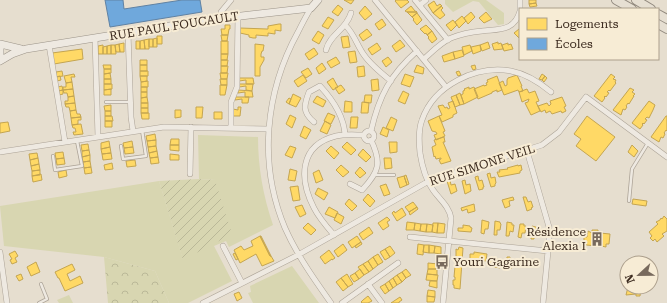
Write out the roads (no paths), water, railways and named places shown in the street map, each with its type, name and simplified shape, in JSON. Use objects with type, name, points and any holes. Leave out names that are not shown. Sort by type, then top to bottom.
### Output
[{"type":"main road","points":[[616,0],[630,8]]},
{"type":"main road","points":[[636,0],[649,8]]},
{"type":"street","points":[[221,18],[221,12],[231,0]]},
{"type":"street","points":[[318,0],[311,8],[291,45],[280,71],[268,129],[269,163],[274,195],[282,220],[298,255],[331,303]]},
{"type":"street","points":[[375,0],[446,87]]},
{"type":"street","points":[[415,0],[448,40]]},
{"type":"street","points":[[420,5],[426,0]]},
{"type":"street","name":"RUE PAUL FOUCAULT","points":[[0,44],[12,48],[26,49],[221,18],[311,8]]},
{"type":"street","points":[[424,59],[448,40],[474,32],[503,29],[515,21],[519,12]]},
{"type":"street","points":[[326,50],[332,39],[346,26],[351,13]]},
{"type":"street","points":[[231,128],[231,102],[237,87],[238,16]]},
{"type":"street","points":[[346,26],[352,33],[368,61],[391,81]]},
{"type":"street","points":[[128,33],[130,102],[133,131]]},
{"type":"street","points":[[94,38],[98,137]]},
{"type":"street","points":[[49,46],[65,142]]},
{"type":"street","points":[[0,49],[0,61]]},
{"type":"street","name":"RUE PAUL FOUCAULT","points":[[0,61],[9,55],[26,49]]},
{"type":"street","points":[[350,184],[362,190],[374,175],[377,169],[378,159],[371,140],[374,136],[371,131],[378,104],[400,67],[417,51]]},
{"type":"street","points":[[443,303],[451,222],[449,211],[428,181],[422,166],[420,154],[421,123],[430,105],[446,87],[460,79],[483,71],[501,70],[528,76],[551,92]]},
{"type":"street","points":[[314,122],[306,114],[305,106],[309,92],[320,86],[338,109],[345,135]]},
{"type":"street","name":"RUE SIMONE VEIL","points":[[205,302],[298,255],[428,181],[527,151],[542,145],[554,137],[586,97],[667,157]]},
{"type":"street","points":[[0,152],[164,127],[268,129]]},
{"type":"street","points":[[190,174],[191,127]]},
{"type":"street","points":[[334,235],[312,205],[306,186],[304,167],[308,156],[317,146],[329,139],[345,135],[364,135],[366,131],[371,131]]},
{"type":"street","points":[[364,135],[367,140],[371,140]]},
{"type":"street","points":[[527,151],[548,219],[548,251],[543,303]]},
{"type":"street","points":[[410,237],[548,251]]},
{"type":"street","points":[[223,246],[242,283]]},
{"type":"street","points":[[0,252],[7,303]]},
{"type":"street","points":[[342,303],[398,263]]},
{"type":"street","points":[[368,284],[382,303]]},
{"type":"lane","points":[[106,102],[130,102]]},
{"type":"lane","points":[[121,146],[123,159],[146,156],[142,130]]},
{"type":"lane","points":[[53,156],[55,170],[82,166],[77,140]]},
{"type":"lane","points":[[629,201],[632,169],[648,143]]},
{"type":"lane","points":[[374,175],[394,175]]},
{"type":"lane","points":[[38,303],[47,299],[41,284]]},
{"type":"place","name":"Résidence Alexia I","points":[[597,239]]},
{"type":"place","name":"Youri Gagarine","points":[[442,262]]}]
